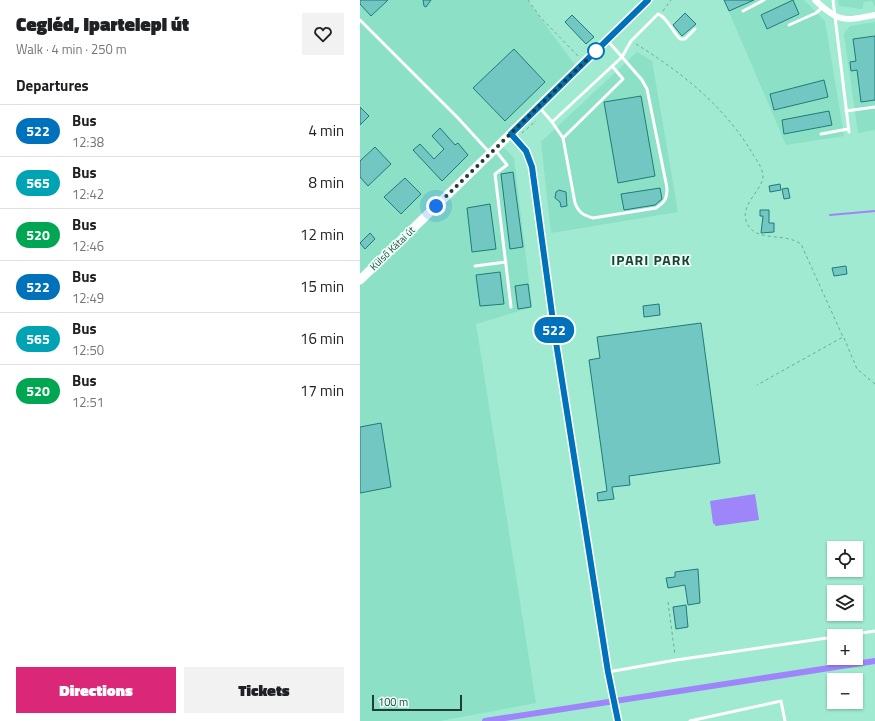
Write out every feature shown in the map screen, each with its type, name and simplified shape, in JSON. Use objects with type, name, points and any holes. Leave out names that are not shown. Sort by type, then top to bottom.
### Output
[{"type":"main road","name":"Külső Kátai út","points":[[360,280],[648,0]]},
{"type":"street","points":[[815,0],[835,17],[850,20],[875,15]]},
{"type":"street","points":[[511,134],[526,151],[532,167],[555,336],[608,672],[618,721]]},
{"type":"lane","points":[[743,11],[764,0]]},
{"type":"lane","points":[[821,134],[848,130],[833,0]]},
{"type":"lane","points":[[789,25],[816,13],[823,7]]},
{"type":"lane","points":[[552,122],[622,57],[631,41],[659,15],[670,24],[672,32],[680,39],[685,39],[695,29]]},
{"type":"lane","points":[[360,20],[507,165],[496,174],[511,307]]},
{"type":"lane","points":[[538,107],[564,138],[575,203],[578,210],[583,215],[593,218],[656,208],[667,199],[650,98],[642,80],[607,40]]},
{"type":"lane","points":[[564,138],[623,79],[612,66]]},
{"type":"lane","points":[[846,111],[875,107]]},
{"type":"lane","points":[[476,266],[506,262]]},
{"type":"lane","points":[[863,633],[875,631]]},
{"type":"lane","points":[[608,672],[676,660],[827,638]]},
{"type":"lane","points":[[690,721],[781,701],[785,721]]},
{"type":"path","points":[[528,0],[540,18],[584,62]]},
{"type":"path","points":[[659,15],[671,0]]},
{"type":"path","points":[[631,41],[682,76],[727,116],[746,143],[763,174],[762,184],[748,203],[746,220],[750,228],[761,235],[783,236],[794,239],[801,244],[844,337],[849,355],[857,370],[875,384]]},
{"type":"path","points":[[757,386],[844,337]]},
{"type":"path","points":[[668,602],[676,660]]},
{"type":"shaded area","points":[[360,0],[527,0],[575,65],[498,141],[514,158],[532,307],[476,324],[536,703],[440,721],[360,721]]},
{"type":"shaded area","points":[[724,0],[804,0],[825,21],[844,136],[786,145]]},
{"type":"shaded area","points":[[838,0],[875,0],[875,7],[872,1],[864,2],[862,9],[839,6]]},
{"type":"shaded area","points":[[875,22],[875,130],[858,133],[844,34],[850,26]]},
{"type":"shaded area","points":[[637,52],[652,61],[678,212],[551,233],[541,142]]},
{"type":"shaded area","points":[[755,494],[759,520],[716,526],[713,523],[710,501]]},
{"type":"building","points":[[360,0],[388,0],[371,16],[360,4]]},
{"type":"building","points":[[423,0],[431,0],[426,7],[424,6]]},
{"type":"building","points":[[724,0],[754,0],[729,11]]},
{"type":"building","points":[[793,0],[799,14],[767,29],[761,15]]},
{"type":"building","points":[[685,13],[696,24],[682,36],[673,25]]},
{"type":"building","points":[[572,15],[594,37],[586,44],[565,22]]},
{"type":"building","points":[[875,36],[875,100],[861,102],[857,70],[851,71],[850,62],[856,61],[853,39]]},
{"type":"building","points":[[514,49],[545,82],[505,121],[473,88]]},
{"type":"building","points":[[824,80],[828,97],[774,110],[770,94]]},
{"type":"building","points":[[641,96],[655,176],[618,183],[604,102]]},
{"type":"building","points":[[360,107],[369,116],[360,125]]},
{"type":"building","points":[[829,111],[832,125],[784,134],[782,120]]},
{"type":"building","points":[[440,128],[455,145],[458,143],[468,155],[442,181],[413,150],[420,144],[434,159],[444,149],[432,136]]},
{"type":"building","points":[[375,147],[391,164],[368,186],[360,177],[360,161]]},
{"type":"building","points":[[513,172],[523,247],[510,249],[501,174]]},
{"type":"building","points":[[405,178],[421,194],[401,214],[384,197]]},
{"type":"building","points":[[780,184],[781,190],[770,192],[769,186]]},
{"type":"building","points":[[660,188],[662,199],[655,205],[624,210],[621,194]]},
{"type":"building","points":[[788,188],[790,198],[784,199],[782,189]]},
{"type":"building","points":[[559,190],[566,192],[567,206],[561,207],[560,202],[555,198],[556,192]]},
{"type":"building","points":[[490,204],[496,249],[472,252],[467,208]]},
{"type":"building","points":[[760,210],[769,210],[769,223],[774,223],[774,232],[761,233],[763,216],[760,216]]},
{"type":"building","points":[[370,233],[375,239],[365,249],[360,243]]},
{"type":"building","points":[[846,266],[847,274],[834,276],[832,268]]},
{"type":"building","points":[[500,272],[504,304],[480,306],[476,275]]},
{"type":"building","points":[[528,284],[531,307],[518,309],[515,286]]},
{"type":"building","points":[[659,304],[660,315],[644,317],[643,306]]},
{"type":"building","points":[[701,323],[720,463],[629,476],[630,485],[612,487],[614,499],[598,501],[597,493],[607,491],[589,360],[600,358],[597,337]]},
{"type":"building","points":[[381,423],[391,487],[360,493],[360,427]]},
{"type":"building","points":[[698,569],[700,603],[688,605],[685,585],[668,588],[666,578],[675,577],[675,572]]},
{"type":"building","points":[[686,605],[688,627],[676,629],[673,607]]},
{"type":"waterway","points":[[830,215],[875,211]]},
{"type":"waterway","points":[[485,721],[875,661]]},
{"type":"bus line","name":"522","points":[[618,721],[608,672],[555,336],[532,167],[530,158],[526,151],[511,134],[648,0]]},
{"type":"district","name":"IPARI PARK","points":[[651,260]]},
{"type":"route","points":[[436,206],[596,51]]}]
